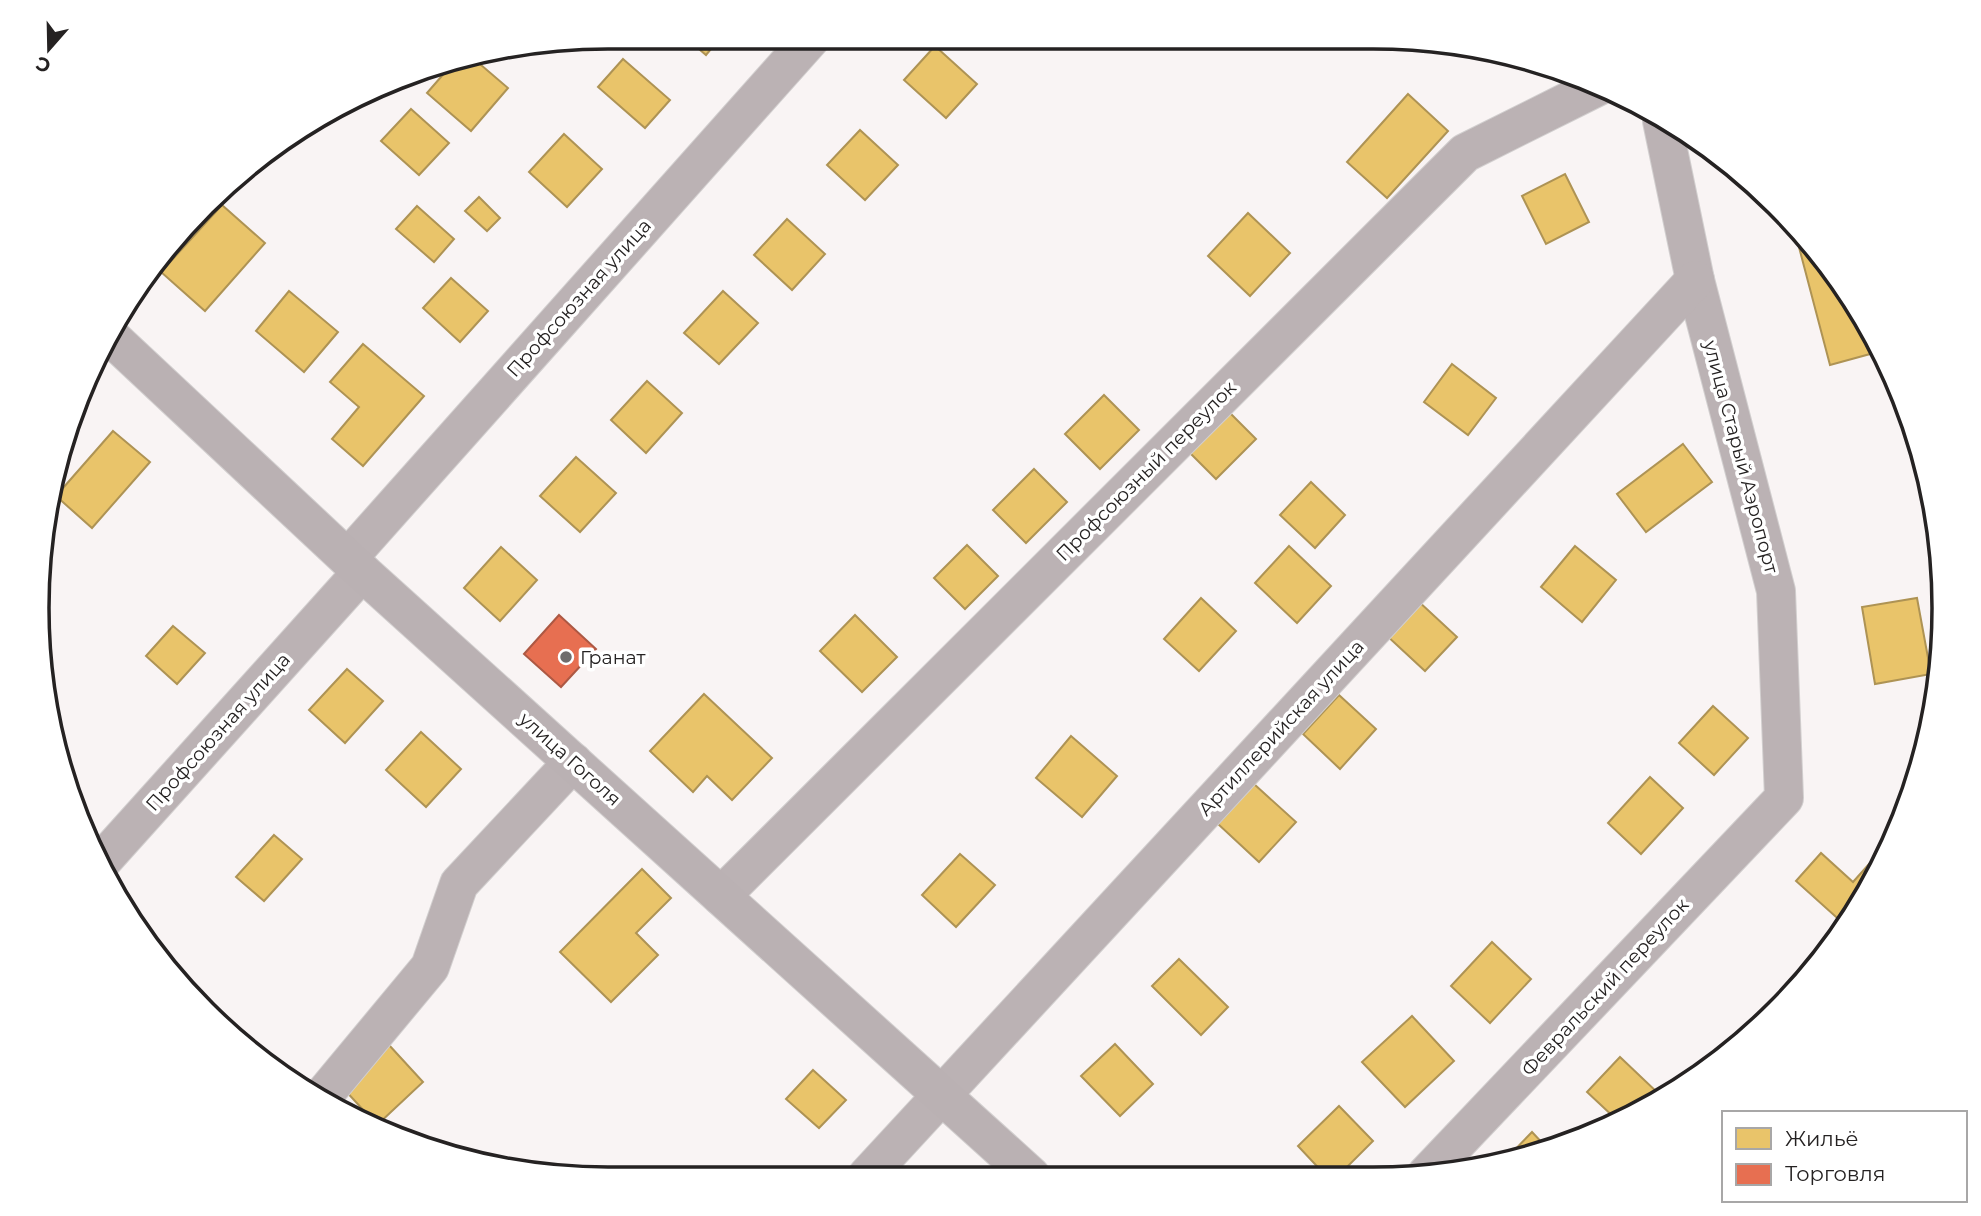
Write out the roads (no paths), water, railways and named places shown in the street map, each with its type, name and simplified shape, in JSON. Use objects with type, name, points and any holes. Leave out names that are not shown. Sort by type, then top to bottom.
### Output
[{"type":"main road","name":"улица Гоголя","points":[[117,342],[355,565],[1020,1167]]},
{"type":"street","name":"Профсоюзная улица","points":[[107,855],[801,49]]},
{"type":"street","name":"Профсоюзный переулок","points":[[721,896],[1465,153],[1587,92]]},
{"type":"street","name":"улица Старый Аэропорт","points":[[1664,131],[1695,280],[1776,591],[1784,798]]},
{"type":"street","name":"Артиллерийская улица","points":[[875,1167],[1695,280]]},
{"type":"street","points":[[327,1091],[430,967],[459,884],[573,762]]},
{"type":"street","name":"Февральский переулок","points":[[1437,1163],[1784,798]]},
{"type":"place","name":"Гранат","points":[[566,657]]}]
